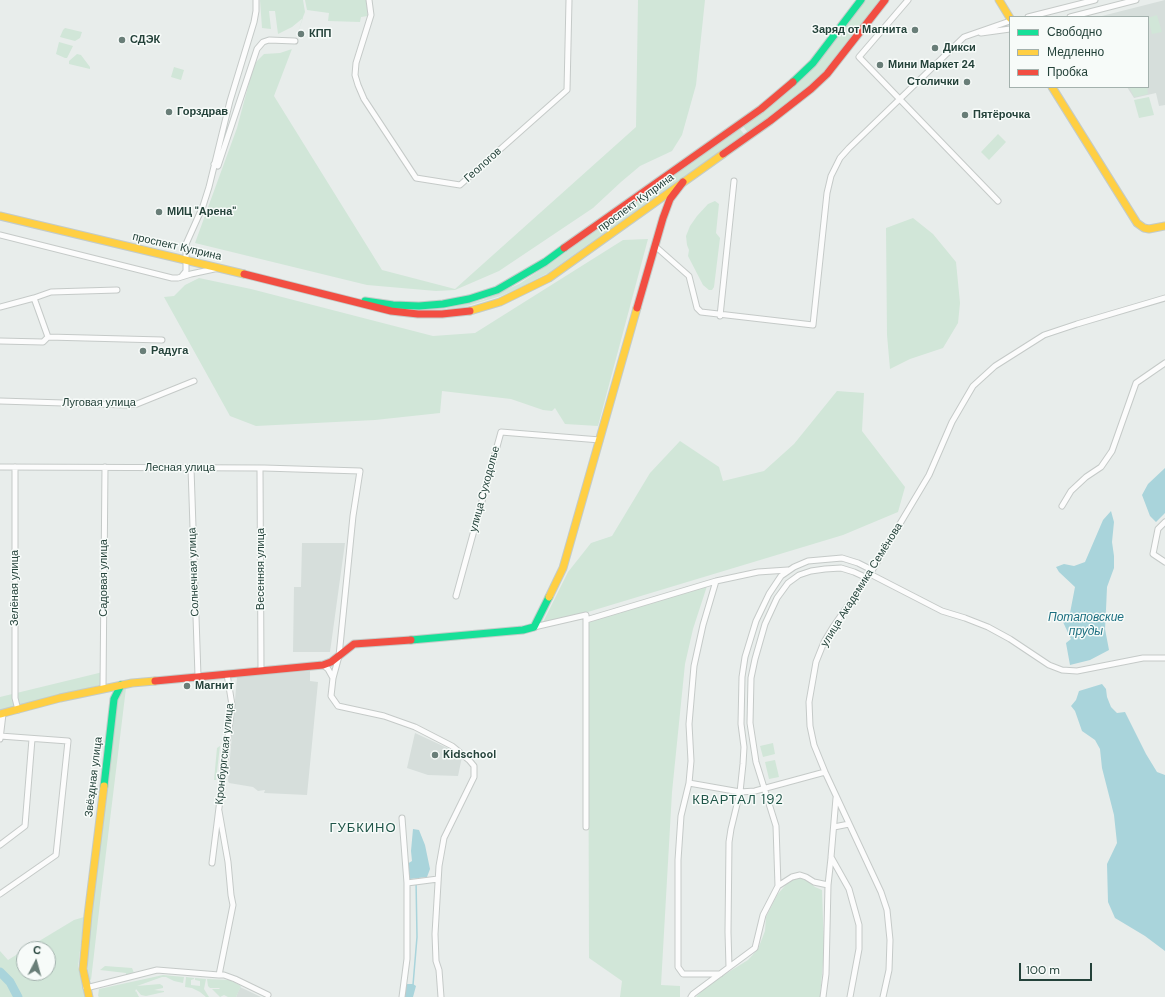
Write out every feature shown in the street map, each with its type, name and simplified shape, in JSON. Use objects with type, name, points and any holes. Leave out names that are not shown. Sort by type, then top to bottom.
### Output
[{"type":"main road","name":"проспект Куприна","points":[[348,300],[394,305],[419,306],[443,304],[469,299],[497,290],[520,278],[545,262],[756,113],[786,90],[813,63],[861,0]]},
{"type":"main road","name":"проспект Куприна","points":[[0,216],[391,311],[418,314],[442,314],[470,311],[500,302],[549,278],[770,121],[811,89],[827,74],[885,0]]},
{"type":"main road","points":[[998,0],[1009,18]]},
{"type":"main road","points":[[1053,88],[1134,218],[1142,227],[1149,229],[1165,226]]},
{"type":"main road","points":[[1,714],[102,688],[121,685],[198,676],[323,665],[331,662],[354,644],[430,639],[523,630],[534,627],[563,568],[663,218],[670,199],[683,182]]},
{"type":"main road","points":[[646,209],[659,209],[662,212],[663,218]]},
{"type":"main road","name":"Звёздная улица","points":[[89,997],[83,969],[88,915],[114,699],[121,685]]},
{"type":"main road","points":[[102,688],[114,699]]},
{"type":"street","points":[[182,276],[186,271],[186,244],[203,206],[234,86],[254,22],[256,0]]},
{"type":"street","name":"Геологов","points":[[369,0],[371,15],[356,63],[355,75],[364,99],[416,178],[460,186],[567,90],[569,0]]},
{"type":"street","points":[[908,0],[860,57],[998,201]]},
{"type":"street","points":[[1032,16],[1095,0]]},
{"type":"street","points":[[1074,16],[1136,0]]},
{"type":"street","points":[[655,246],[689,276],[698,310],[705,314],[813,325],[827,193],[831,176],[844,153],[964,37],[1009,20]]},
{"type":"street","points":[[970,34],[1009,29]]},
{"type":"street","points":[[214,164],[218,166],[220,161],[256,49],[263,42],[269,40],[295,41]]},
{"type":"street","points":[[720,316],[734,181]]},
{"type":"street","points":[[0,235],[172,278],[219,268]]},
{"type":"street","points":[[0,307],[51,292],[117,290]]},
{"type":"street","points":[[34,298],[48,337]]},
{"type":"street","name":"улица Академика Семёнова","points":[[883,997],[889,970],[890,940],[887,910],[881,892],[825,772],[814,745],[810,726],[809,702],[816,662],[824,642],[870,574],[929,476],[952,422],[973,386],[995,366],[1044,335],[1165,298]]},
{"type":"street","points":[[0,341],[43,342],[48,337],[162,340]]},
{"type":"street","points":[[1062,506],[1071,491],[1086,477],[1101,467],[1112,450],[1136,383],[1165,362]]},
{"type":"street","name":"Луговая улица","points":[[0,401],[119,405],[137,404],[194,381]]},
{"type":"street","name":"улица Суходолье","points":[[456,596],[501,432],[600,440]]},
{"type":"street","name":"Лесная улица","points":[[0,467],[260,468],[360,471],[353,516],[339,656]]},
{"type":"street","name":"Зелёная улица","points":[[15,467],[15,698],[18,710]]},
{"type":"street","name":"Садовая улица","points":[[102,688],[105,467]]},
{"type":"street","name":"Солнечная улица","points":[[191,468],[198,676]]},
{"type":"street","name":"Весенняя улица","points":[[260,468],[261,671]]},
{"type":"street","points":[[1165,522],[1158,528],[1153,554],[1165,562]]},
{"type":"street","points":[[729,967],[728,842],[740,792],[744,747],[741,724],[742,677],[745,657],[756,621],[768,594],[781,576],[808,561],[842,558],[858,563],[870,574],[942,611],[988,627],[1033,653],[1049,665],[1062,670],[1077,671],[1143,658],[1165,658]]},
{"type":"street","points":[[778,886],[776,826],[770,803],[763,789],[756,762],[750,723],[751,678],[765,624],[777,598],[788,583],[799,575],[811,571],[841,568],[854,572],[870,574]]},
{"type":"street","points":[[586,620],[716,581],[758,572],[790,570]]},
{"type":"street","points":[[716,581],[703,625],[694,666],[689,724],[691,761],[689,783],[681,816],[678,860],[678,967],[683,974],[720,974]]},
{"type":"street","points":[[534,627],[586,615],[586,827]]},
{"type":"street","points":[[339,656],[332,678],[331,696],[338,706],[384,716],[415,727],[452,746],[474,766],[474,777],[444,838],[438,880],[435,934],[436,961],[439,970],[441,997]]},
{"type":"street","points":[[323,665],[328,669],[332,678]]},
{"type":"street","name":"Кронбургская улица","points":[[212,863],[232,705],[227,674]]},
{"type":"street","points":[[0,739],[1,714]]},
{"type":"street","points":[[0,736],[68,741],[56,856],[0,894]]},
{"type":"street","points":[[0,845],[25,826],[32,739]]},
{"type":"street","points":[[689,783],[740,792],[763,789],[825,772]]},
{"type":"street","points":[[824,997],[828,885],[832,857],[836,796]]},
{"type":"street","name":"Кронбургская улица","points":[[219,812],[228,862],[233,905],[219,975]]},
{"type":"street","points":[[402,818],[407,883],[407,959],[402,997]]},
{"type":"street","points":[[834,827],[849,824]]},
{"type":"street","points":[[832,857],[849,889],[859,925],[859,949],[850,997]]},
{"type":"street","points":[[692,997],[693,994],[755,948],[763,914],[778,886],[792,877],[800,875],[814,882],[828,885]]},
{"type":"street","points":[[407,883],[438,880]]},
{"type":"street","points":[[86,988],[158,970],[224,975],[268,995]]},
{"type":"shaded area","points":[[1165,0],[1165,105],[1159,106],[1156,93],[1134,98],[1128,88],[1149,88],[1149,16],[1102,16]]},
{"type":"shaded area","points":[[302,543],[345,543],[330,652],[293,652],[294,587],[301,587]]},
{"type":"shaded area","points":[[310,671],[310,681],[318,682],[307,795],[264,793],[265,790],[258,791],[253,787],[229,783],[237,677]]},
{"type":"shaded area","name":"Kidschool","points":[[415,733],[456,752],[462,757],[458,776],[428,775],[407,768]]},
{"type":"shaded area","points":[[240,987],[261,997],[236,997]]},
{"type":"green space","points":[[260,0],[303,0],[305,12],[303,18],[292,27],[278,34],[275,11],[269,11],[271,29],[262,28]]},
{"type":"green space","points":[[305,0],[366,0],[368,16],[361,17],[360,22],[328,21],[329,13],[307,10]]},
{"type":"green space","points":[[638,0],[705,0],[696,85],[682,135],[672,151],[640,166],[593,208],[499,271],[455,290],[436,291],[367,285],[195,243],[237,128],[254,64],[264,54],[280,53],[292,49],[274,96],[382,270],[455,289],[636,127]]},
{"type":"green space","points":[[865,0],[882,0],[825,71],[809,87],[748,133],[743,126],[789,91],[816,65]]},
{"type":"green space","points":[[1157,15],[1162,32],[1152,34],[1149,18]]},
{"type":"green space","points":[[65,28],[82,32],[80,38],[75,41],[60,37]]},
{"type":"green space","points":[[59,42],[73,46],[67,58],[56,54]]},
{"type":"green space","points":[[77,54],[81,55],[90,69],[69,64],[69,61]]},
{"type":"green space","points":[[174,67],[184,70],[181,80],[171,77]]},
{"type":"green space","points":[[1130,88],[1147,88],[1148,94],[1134,97]]},
{"type":"green space","points":[[1149,97],[1154,115],[1139,118],[1134,100]]},
{"type":"green space","points":[[740,129],[744,134],[548,273],[501,296],[464,307],[444,309],[483,300],[519,284]]},
{"type":"green space","points":[[998,134],[1006,142],[989,160],[981,152]]},
{"type":"green space","points":[[715,201],[719,204],[716,233],[720,238],[714,287],[712,290],[709,290],[703,285],[688,256],[689,250],[686,236],[690,226],[697,216],[708,204]]},
{"type":"green space","points":[[913,218],[933,234],[956,262],[960,303],[958,323],[943,348],[910,359],[890,369],[887,335],[886,228]]},
{"type":"green space","points":[[648,239],[598,426],[565,424],[555,408],[552,411],[543,410],[511,399],[442,391],[440,413],[375,420],[256,426],[230,416],[164,297],[174,296],[185,285],[199,278],[251,289],[433,336],[475,333],[623,240]]},
{"type":"green space","points":[[837,391],[864,393],[862,431],[905,487],[898,512],[843,535],[548,624],[543,622],[568,572],[591,543],[612,536],[650,473],[680,441],[719,467],[723,481],[764,471],[794,444]]},
{"type":"green space","points":[[707,586],[693,629],[685,664],[672,792],[661,985],[680,986],[680,997],[620,997],[622,981],[589,958],[588,621]]},
{"type":"green space","points":[[103,672],[103,684],[0,713],[0,697]]},
{"type":"green space","points":[[126,688],[91,980],[89,979],[87,961],[95,881],[118,693]]},
{"type":"green space","points":[[773,743],[775,754],[763,757],[760,746]]},
{"type":"green space","points":[[220,746],[216,780],[214,780],[217,748]]},
{"type":"green space","points":[[775,760],[779,777],[769,779],[765,762]]},
{"type":"green space","points":[[799,878],[807,880],[815,887],[822,890],[824,951],[820,997],[696,997],[706,986],[748,960],[758,949],[765,931],[766,917],[777,895],[789,881]]},
{"type":"green space","points":[[84,917],[78,967],[86,997],[0,997],[0,951],[8,960],[16,955],[16,981],[56,981],[56,941],[39,941],[74,920]]},
{"type":"green space","points":[[105,966],[132,968],[134,973],[126,976],[126,973],[100,970]]},
{"type":"green space","points":[[163,975],[184,977],[183,983],[162,977],[137,986],[160,984],[163,988],[154,990],[164,992],[146,996],[141,995],[136,989],[135,992],[136,991],[139,997],[98,996],[99,989]]},
{"type":"green space","points":[[186,977],[194,978],[191,980],[191,985],[200,986],[200,981],[195,980],[195,978],[206,979],[204,989],[209,997],[206,997],[192,988],[185,987]]},
{"type":"green space","points":[[207,979],[230,980],[241,986],[236,997],[228,997],[224,995],[220,997],[212,989],[220,988],[210,988],[208,986]]},
{"type":"water","points":[[1165,468],[1165,513],[1156,522],[1150,516],[1142,495],[1148,484]]},
{"type":"water","name":"Потаповские пруды","points":[[1111,511],[1114,522],[1112,542],[1114,568],[1107,587],[1105,629],[1109,650],[1090,660],[1070,665],[1066,643],[1071,639],[1063,622],[1070,613],[1075,587],[1059,572],[1056,567],[1064,564],[1074,566],[1085,562],[1103,520]]},
{"type":"water","points":[[1102,684],[1106,689],[1111,707],[1117,713],[1125,712],[1146,754],[1157,772],[1165,775],[1165,951],[1145,936],[1115,918],[1108,902],[1107,864],[1117,843],[1114,815],[1102,768],[1100,749],[1095,740],[1082,731],[1075,711],[1071,706],[1076,700],[1079,691]]},
{"type":"water","points":[[413,829],[419,830],[425,845],[430,869],[427,877],[410,879],[407,864],[412,861],[411,851]]},
{"type":"water","points":[[406,984],[413,984],[416,986],[413,997],[404,997]]},
{"type":"waterway","points":[[413,985],[417,937],[416,879]]},
{"type":"waterway","points":[[0,972],[10,982],[18,997]]},
{"type":"traffic: fast","points":[[793,82],[813,63],[861,0]]},
{"type":"traffic: fast","points":[[365,301],[393,305],[419,306],[443,304],[469,299],[497,290],[545,262],[564,248]]},
{"type":"traffic: fast","points":[[411,640],[523,630],[534,627],[549,597]]},
{"type":"traffic: fast","points":[[104,786],[114,699],[121,685]]},
{"type":"traffic: slow","points":[[999,0],[1009,16]]},
{"type":"traffic: slow","points":[[1053,88],[1137,223],[1144,228],[1149,229],[1165,226]]},
{"type":"traffic: slow","points":[[470,311],[500,302],[549,278],[723,154]]},
{"type":"traffic: slow","points":[[0,216],[244,274]]},
{"type":"traffic: slow","points":[[549,597],[563,568],[637,308]]},
{"type":"traffic: slow","points":[[0,714],[60,698],[132,683],[155,681]]},
{"type":"traffic: slow","points":[[89,997],[83,969],[104,786]]},
{"type":"traffic: jam","points":[[723,154],[770,121],[811,89],[827,74],[885,0]]},
{"type":"traffic: jam","points":[[564,248],[761,109],[793,82]]},
{"type":"traffic: jam","points":[[637,308],[663,218],[670,199],[683,182]]},
{"type":"traffic: jam","points":[[244,274],[391,311],[418,314],[442,314],[470,311]]},
{"type":"traffic: jam","points":[[155,681],[323,665],[331,662],[354,644],[411,640]]},
{"type":"place","name":"Заряд от Магнита","points":[[915,30]]},
{"type":"place","name":"КПП","points":[[301,34]]},
{"type":"place","name":"СДЭК","points":[[122,40]]},
{"type":"place","name":"Дикси","points":[[935,48]]},
{"type":"place","name":"Мини Маркет 24","points":[[880,65]]},
{"type":"place","name":"Столички","points":[[967,82]]},
{"type":"place","name":"Горздрав","points":[[169,112]]},
{"type":"place","name":"Пятёрочка","points":[[965,115]]},
{"type":"place","name":"МИЦ \"Арена\"","points":[[159,212]]},
{"type":"place","name":"Радуга","points":[[143,351]]},
{"type":"place","name":"Магнит","points":[[187,686]]},
{"type":"place","name":"Kidschool","points":[[435,755]]},
{"type":"district","name":"КВАРТАЛ 192","points":[[738,801]]},
{"type":"district","name":"ГУБКИНО","points":[[363,829]]}]
